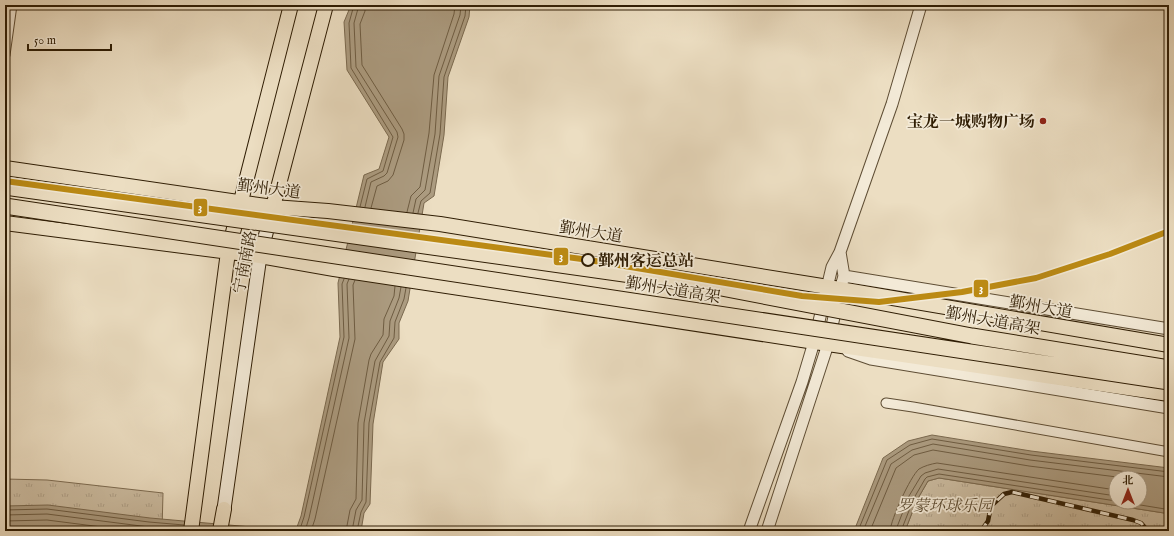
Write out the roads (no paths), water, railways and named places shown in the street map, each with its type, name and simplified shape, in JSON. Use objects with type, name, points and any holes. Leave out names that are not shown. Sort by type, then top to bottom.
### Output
[{"type":"highway","name":"鄞州大道高架","points":[[5,188],[716,288],[972,336],[1169,368]]},
{"type":"highway","name":"鄞州大道高架","points":[[5,206],[1169,382]]},
{"type":"main road","name":"宁南南路","points":[[191,531],[228,252],[291,5]]},
{"type":"main road","name":"宁南南路","points":[[220,531],[260,256],[326,5]]},
{"type":"main road","name":"鄞州大道","points":[[5,168],[273,207],[328,211],[440,224],[834,288],[1169,345]]},
{"type":"main road","points":[[5,223],[260,256],[334,269],[814,342],[1169,394]]},
{"type":"street","points":[[5,55],[12,5]]},
{"type":"street","points":[[766,531],[828,344],[834,288],[832,267],[840,252],[892,104],[921,5]]},
{"type":"street","points":[[749,531],[834,288],[844,276],[840,252]]},
{"type":"street","points":[[844,276],[1169,329]]},
{"type":"street","points":[[828,344],[871,360],[1169,408]]},
{"type":"street","points":[[886,403],[1169,452]]},
{"type":"water","points":[[351,5],[470,5],[469,17],[448,77],[444,135],[434,196],[424,203],[408,301],[399,323],[399,339],[383,362],[373,424],[370,504],[364,513],[361,531],[5,531],[5,506],[48,505],[150,518],[285,530],[297,527],[301,516],[340,337],[338,283],[364,175],[379,169],[389,137],[347,70],[344,22]]},
{"type":"water","points":[[932,435],[1031,451],[1169,468],[1169,515],[1145,510],[1148,510],[1148,470],[1108,470],[1108,504],[939,478],[928,481],[917,500],[905,531],[854,531],[883,458],[908,441]]},
{"type":"railway","points":[[981,531],[988,521],[991,506],[1004,494],[1012,492],[1133,520],[1141,523],[1148,531]]},
{"type":"place","name":"宝龙一城购物广场","points":[[1043,121]]},
{"type":"place","name":"鄞州客运总站","points":[[588,260]]},
{"type":"park label","name":"罗蒙环球乐园","points":[[945,505]]}]
